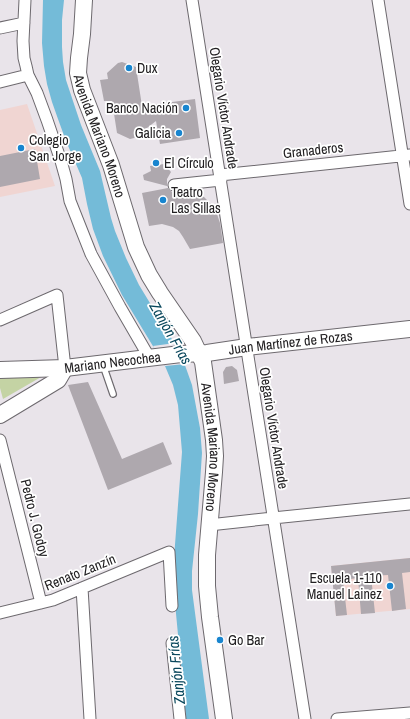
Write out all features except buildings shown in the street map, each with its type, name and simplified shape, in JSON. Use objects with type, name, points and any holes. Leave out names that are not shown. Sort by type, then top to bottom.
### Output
[{"type":"main road","name":"Avenida Mariano Moreno","points":[[84,0],[78,66],[79,80],[82,90],[111,166],[136,247],[149,275],[193,341],[203,365],[214,440],[214,472],[209,525],[207,586],[224,719]]},
{"type":"main road","name":"Avenida Mariano Moreno","points":[[82,34],[95,0]]},
{"type":"main road","name":"Juan Martínez de Rozas","points":[[165,355],[199,353],[410,329]]},
{"type":"main road","name":"Mariano Necochea","points":[[0,415],[58,380],[65,368],[165,355]]},
{"type":"main road","points":[[0,370],[65,368]]},
{"type":"street","points":[[25,0],[24,54],[28,75],[37,93],[47,120],[66,179],[70,201],[91,254],[120,307],[165,355]]},
{"type":"street","name":"Olegario Víctor Andrade","points":[[192,0],[304,719]]},
{"type":"street","points":[[378,0],[406,156],[410,204]]},
{"type":"street","points":[[0,28],[24,23]]},
{"type":"street","points":[[0,82],[28,75]]},
{"type":"street","name":"Granaderos","points":[[174,185],[220,178],[406,156]]},
{"type":"street","points":[[0,320],[57,295],[65,368]]},
{"type":"street","name":"Pedro J. Godoy","points":[[0,440],[41,604]]},
{"type":"street","points":[[209,525],[410,504]]},
{"type":"street","name":"Renato Zanzín","points":[[0,613],[41,604],[169,552],[172,606]]},
{"type":"street","points":[[82,588],[90,719]]},
{"type":"street","points":[[172,643],[180,719]]},
{"type":"street","points":[[337,719],[410,713]]},
{"type":"lane","points":[[102,363],[113,394]]},
{"type":"shaded area","name":"Colegio San Jorge","points":[[27,104],[55,186],[0,197],[0,110]]},
{"type":"shaded area","points":[[410,558],[410,609],[336,616],[331,566]]},
{"type":"green space","points":[[48,373],[3,399],[0,388],[0,377]]},
{"type":"water","points":[[43,0],[64,0],[62,47],[66,80],[81,125],[100,171],[115,231],[139,285],[181,354],[192,385],[200,428],[202,453],[192,571],[192,590],[209,719],[186,719],[175,603],[174,558],[182,452],[178,405],[173,385],[165,366],[122,295],[103,256],[93,229],[82,178],[66,141],[47,84],[42,43]]},
{"type":"pier","points":[[175,343],[185,364],[165,366],[153,346]]},
{"type":"place","name":"Dux","points":[[129,68]]},
{"type":"place","name":"Banco Nación","points":[[186,108]]},
{"type":"place","name":"Galicia","points":[[179,133]]},
{"type":"place","name":"Colegio San Jorge","points":[[21,148]]},
{"type":"place","name":"El Círculo","points":[[156,163]]},
{"type":"place","name":"Teatro Las Sillas","points":[[163,200]]},
{"type":"place","name":"Escuela 1-110 Manuel Lainez","points":[[390,586]]},
{"type":"place","name":"Go Bar","points":[[220,640]]},
{"type":"water label","name":"Zanjón Frías","points":[[171,333]]},
{"type":"water label","name":"Zanjón Frías","points":[[176,670]]}]
